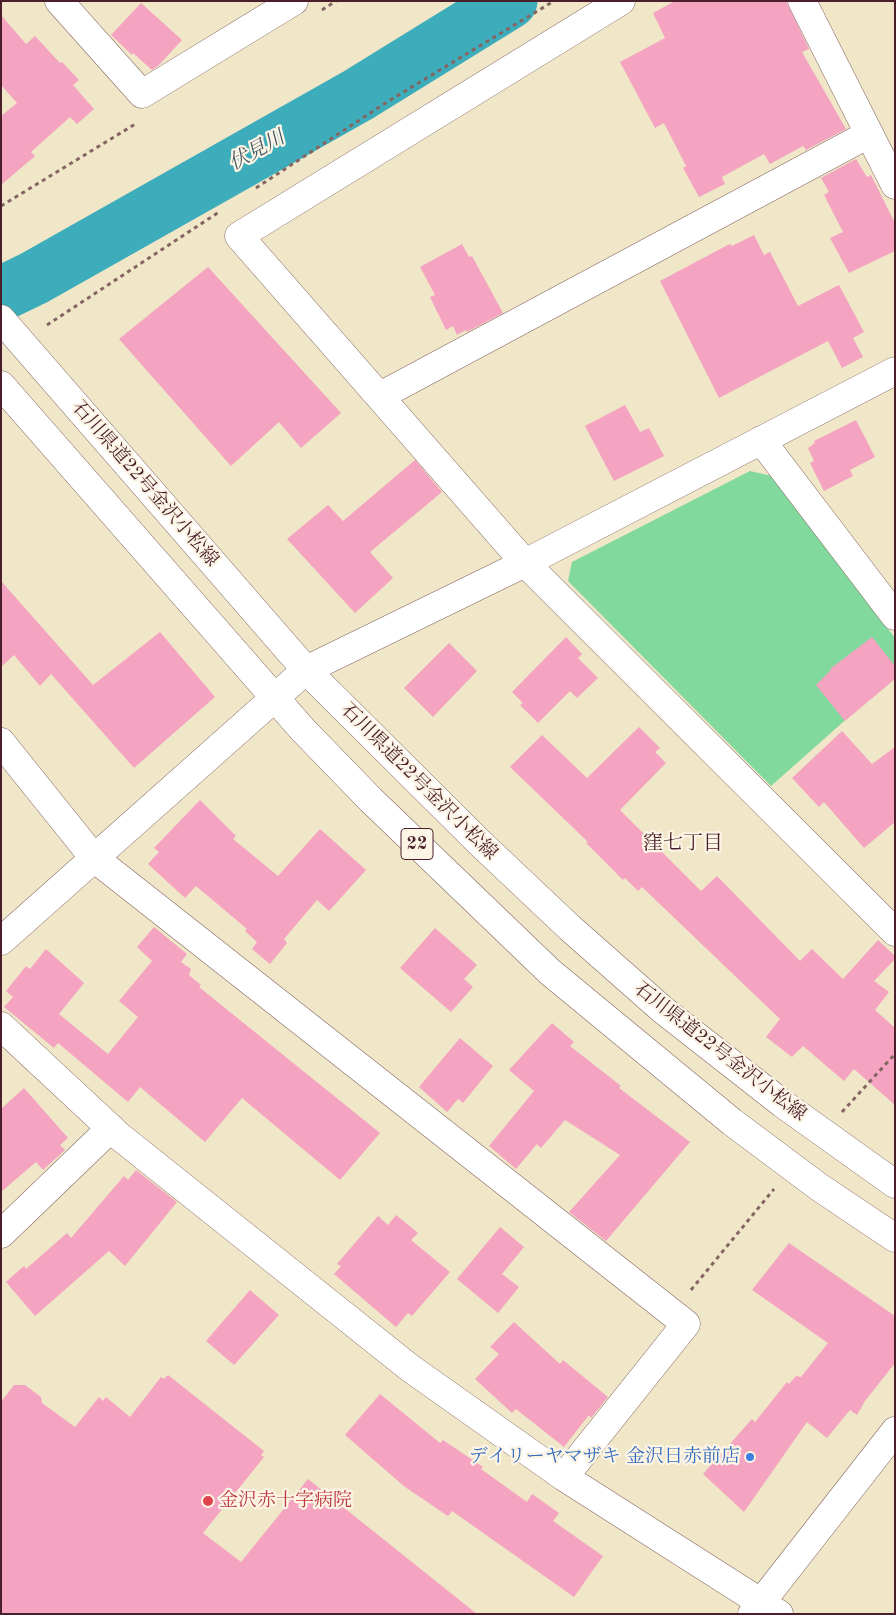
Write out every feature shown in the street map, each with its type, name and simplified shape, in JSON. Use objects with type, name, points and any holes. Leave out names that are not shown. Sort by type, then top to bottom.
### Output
[{"type":"street","points":[[59,1],[142,94],[294,1]]},
{"type":"street","points":[[621,1],[239,236],[525,563],[895,932]]},
{"type":"street","points":[[802,1],[895,185]]},
{"type":"street","points":[[380,396],[869,134]]},
{"type":"street","name":"石川県道22号金沢小松線","points":[[7,326],[306,670],[474,836],[570,928],[663,1010],[783,1104],[895,1184]]},
{"type":"street","points":[[1,941],[306,670],[525,563],[895,371]]},
{"type":"street","name":"22","points":[[1,385],[273,698],[371,800],[550,972],[732,1122],[792,1167],[895,1238]]},
{"type":"street","points":[[761,440],[895,616]]},
{"type":"street","points":[[1,742],[94,858],[686,1324],[564,1476]]},
{"type":"street","points":[[1,1026],[110,1128],[410,1368],[564,1476],[764,1610],[895,1431]]},
{"type":"street","points":[[1,1234],[110,1128]]},
{"type":"path","points":[[823,1132],[895,1054]]},
{"type":"path","points":[[672,1313],[792,1167]]},
{"type":"green space","points":[[750,471],[772,476],[895,638],[895,676],[771,786],[568,581],[572,562]]},
{"type":"building","points":[[675,1],[786,1],[809,49],[802,52],[846,129],[806,150],[803,146],[770,164],[764,154],[722,177],[725,184],[699,197],[683,168],[686,166],[664,123],[655,128],[620,62],[665,38],[653,13]]},
{"type":"building","points":[[141,3],[182,40],[152,70],[133,53],[132,55],[111,35]]},
{"type":"building","points":[[1,15],[26,44],[35,36],[60,63],[62,62],[79,80],[73,85],[94,109],[77,124],[70,117],[31,152],[35,156],[1,185],[1,116],[17,103],[1,85]]},
{"type":"building","points":[[856,159],[867,177],[871,175],[895,223],[895,251],[849,273],[830,238],[843,232],[824,195],[829,192],[821,178]]},
{"type":"building","points":[[754,235],[764,255],[770,252],[798,306],[839,285],[864,332],[853,338],[863,357],[842,368],[828,341],[719,398],[660,281],[730,244],[732,246]]},
{"type":"building","points":[[462,244],[469,257],[472,256],[503,313],[467,332],[466,330],[457,335],[453,326],[446,330],[430,297],[435,295],[420,267]]},
{"type":"building","points":[[208,267],[341,413],[301,448],[279,422],[231,466],[119,339]]},
{"type":"building","points":[[625,405],[640,432],[649,428],[664,456],[614,481],[585,426]]},
{"type":"building","points":[[856,420],[875,457],[850,470],[853,476],[824,491],[810,463],[814,461],[808,448],[815,443],[814,441]]},
{"type":"building","points":[[415,460],[442,492],[370,552],[393,578],[355,613],[287,539],[328,505],[343,521]]},
{"type":"building","points":[[1,581],[93,685],[160,632],[215,697],[134,768],[51,674],[40,686],[14,655],[1,667]]},
{"type":"building","points":[[566,637],[582,654],[578,658],[598,678],[577,698],[570,691],[538,723],[520,705],[523,703],[512,692]]},
{"type":"building","points":[[872,637],[895,666],[895,679],[845,721],[816,685],[830,669]]},
{"type":"building","points":[[449,643],[477,671],[433,717],[404,688]]},
{"type":"building","points":[[639,727],[660,748],[655,752],[666,763],[620,810],[701,891],[717,876],[800,961],[812,949],[843,979],[878,940],[895,956],[895,959],[874,981],[889,992],[875,1010],[895,1028],[895,1105],[854,1069],[844,1081],[803,1046],[792,1057],[766,1037],[780,1019],[642,887],[638,891],[625,878],[623,880],[586,843],[588,842],[510,767],[542,735],[587,778]]},
{"type":"building","points":[[842,731],[872,764],[895,747],[895,822],[864,848],[824,802],[819,807],[792,778]]},
{"type":"building","points":[[200,800],[236,836],[233,839],[278,876],[320,829],[366,870],[329,911],[317,900],[284,939],[287,943],[270,964],[252,949],[257,942],[245,931],[247,929],[196,886],[185,898],[148,864],[159,852],[154,848]]},
{"type":"building","points":[[154,927],[187,954],[181,962],[191,969],[189,975],[201,985],[199,987],[380,1133],[340,1180],[242,1098],[205,1142],[140,1087],[128,1102],[58,1043],[54,1048],[4,1007],[13,997],[6,991],[26,966],[30,969],[46,949],[84,983],[59,1014],[108,1054],[138,1017],[119,1001],[152,961],[137,947]]},
{"type":"building","points":[[435,928],[477,965],[464,979],[473,987],[451,1012],[400,968]]},
{"type":"building","points":[[552,1023],[574,1042],[570,1046],[621,1086],[619,1088],[690,1142],[606,1241],[569,1212],[620,1155],[565,1120],[541,1148],[537,1144],[516,1169],[489,1146],[534,1091],[509,1070]]},
{"type":"building","points":[[460,1038],[493,1066],[463,1103],[458,1099],[447,1112],[419,1087]]},
{"type":"building","points":[[24,1088],[68,1138],[60,1145],[65,1150],[43,1170],[36,1162],[1,1192],[1,1109]]},
{"type":"building","points":[[136,1170],[177,1202],[125,1266],[109,1251],[35,1316],[6,1282],[24,1266],[26,1269],[67,1233],[71,1238],[124,1176],[128,1180]]},
{"type":"building","points":[[396,1215],[418,1233],[411,1240],[450,1272],[412,1316],[408,1313],[396,1327],[334,1274],[341,1266],[337,1264],[378,1216],[388,1225]]},
{"type":"building","points":[[500,1227],[524,1247],[502,1274],[519,1287],[498,1313],[457,1279]]},
{"type":"building","points":[[789,1243],[895,1316],[895,1363],[865,1401],[857,1415],[850,1410],[827,1438],[807,1422],[744,1512],[703,1474],[752,1419],[755,1422],[787,1382],[789,1384],[796,1376],[801,1377],[828,1343],[752,1290]]},
{"type":"building","points":[[250,1290],[279,1315],[234,1365],[206,1341]]},
{"type":"building","points":[[514,1322],[560,1364],[563,1360],[608,1397],[591,1418],[589,1415],[564,1447],[516,1409],[512,1413],[475,1379],[499,1354],[490,1347]]},
{"type":"building","name":"金沢赤十字病院","points":[[168,1375],[264,1451],[261,1455],[264,1457],[203,1533],[241,1562],[308,1479],[477,1614],[1,1614],[1,1402],[14,1385],[25,1385],[41,1397],[42,1403],[75,1427],[99,1397],[103,1401],[106,1397],[130,1417],[161,1377],[164,1379]]},
{"type":"building","points":[[380,1394],[440,1443],[443,1440],[483,1467],[481,1469],[527,1502],[532,1494],[559,1513],[553,1521],[603,1556],[574,1597],[452,1511],[448,1516],[405,1487],[345,1435]]},
{"type":"waterway","name":"伏見川","points":[[1,294],[34,278],[358,95],[510,1]]},
{"type":"place","name":"デイリーヤマザキ 金沢日赤前店","points":[[750,1457]]},
{"type":"place","name":"金沢赤十字病院","points":[[208,1501]]},
{"type":"district","name":"窪七丁目","points":[[683,844]]}]
